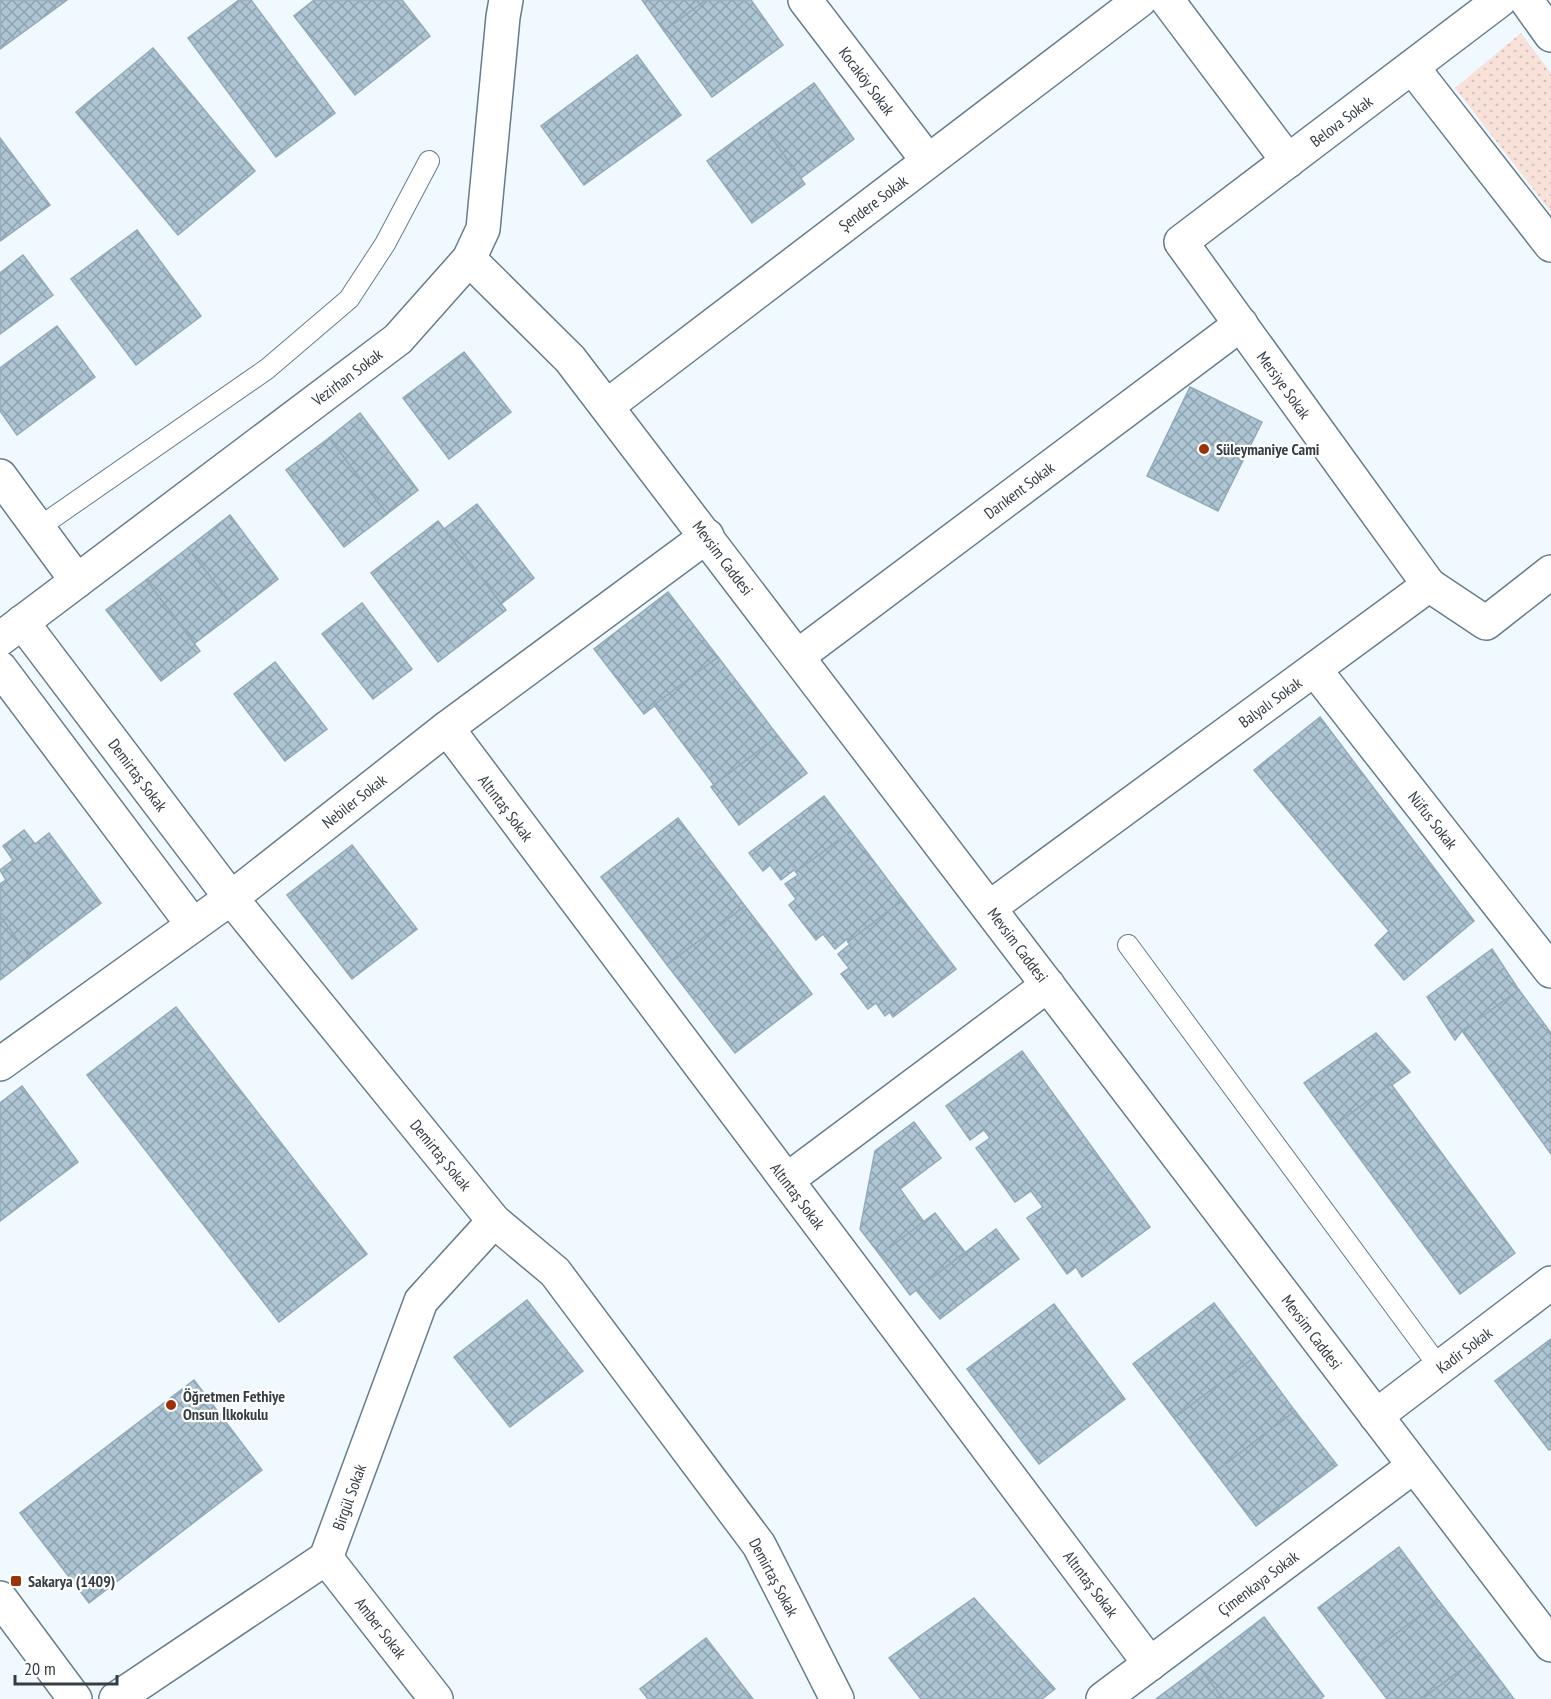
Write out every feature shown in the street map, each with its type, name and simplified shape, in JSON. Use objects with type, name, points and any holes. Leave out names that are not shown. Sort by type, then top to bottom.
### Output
[{"type":"street","name":"Vezirhan Sokak","points":[[11,631],[398,339],[469,259],[483,229],[506,0]]},
{"type":"street","name":"Kocaköy Sokak","points":[[805,0],[928,161]]},
{"type":"street","name":"Şendere Sokak","points":[[607,406],[1140,0]]},
{"type":"street","points":[[1167,0],[1288,161]]},
{"type":"street","name":"Belova Sokak","points":[[1181,242],[1500,0]]},
{"type":"street","points":[[1526,0],[1551,35]]},
{"type":"street","points":[[1412,67],[1551,245]]},
{"type":"street","name":"Mersiye Sokak","points":[[1181,242],[1430,585]]},
{"type":"street","name":"Mevsim Caddesi","points":[[469,259],[570,359],[607,406],[1551,1644]]},
{"type":"street","name":"Darıkent Sokak","points":[[798,656],[1240,324]]},
{"type":"street","points":[[0,476],[77,581]]},
{"type":"street","name":"Nebiler Sokak","points":[[0,1064],[231,898],[447,728],[706,536]]},
{"type":"street","points":[[1430,585],[1486,622],[1551,572]]},
{"type":"street","name":"Balyalı Sokak","points":[[989,908],[1430,585]]},
{"type":"street","name":"Demirtaş Sokak","points":[[11,631],[494,1221],[555,1272],[759,1545],[837,1699]]},
{"type":"street","points":[[0,668],[193,925]]},
{"type":"street","name":"Nüfus Sokak","points":[[1315,670],[1551,971]]},
{"type":"street","name":"Altıntaş Sokak","points":[[447,728],[1150,1664]]},
{"type":"street","points":[[787,1180],[1048,985]]},
{"type":"street","name":"Birgül Sokak","points":[[326,1558],[421,1301],[494,1221]]},
{"type":"street","name":"Kadir Sokak","points":[[1376,1416],[1551,1283]]},
{"type":"street","name":"Çimenkaya Sokak","points":[[1103,1699],[1414,1466]]},
{"type":"street","points":[[116,1699],[326,1558]]},
{"type":"street","name":"Amber Sokak","points":[[326,1558],[436,1699]]},
{"type":"street","points":[[6,1618],[75,1699]]},
{"type":"lane","points":[[38,528],[267,369],[349,299],[385,244],[429,161]]},
{"type":"lane","points":[[1128,945],[1440,1368]]},
{"type":"shaded area","points":[[1521,33],[1551,73],[1551,212],[1455,88]]},
{"type":"building","points":[[0,0],[67,0],[0,49]]},
{"type":"building","points":[[239,0],[251,0],[335,113],[276,157],[188,38]]},
{"type":"building","points":[[314,0],[402,0],[430,36],[355,95],[294,16]]},
{"type":"building","points":[[642,0],[706,0],[664,31]]},
{"type":"building","points":[[706,0],[751,0],[783,45],[712,97],[664,31]]},
{"type":"building","points":[[153,48],[255,171],[178,235],[76,112]]},
{"type":"building","points":[[637,55],[681,115],[584,185],[541,126]]},
{"type":"building","points":[[814,83],[854,139],[801,178],[760,122]]},
{"type":"building","points":[[760,122],[805,184],[752,223],[707,161]]},
{"type":"building","points":[[0,138],[50,205],[0,241]]},
{"type":"building","points":[[137,230],[201,316],[136,365],[71,279]]},
{"type":"building","points":[[23,255],[53,295],[0,334],[0,273]]},
{"type":"building","points":[[57,326],[95,377],[17,435],[0,411],[0,368]]},
{"type":"building","points":[[464,352],[511,412],[449,459],[403,398]]},
{"type":"building","name":"Süleymaniye Cami","points":[[1190,387],[1262,422],[1218,511],[1147,476]]},
{"type":"building","points":[[360,413],[418,490],[387,514],[329,438]]},
{"type":"building","points":[[329,438],[387,514],[344,547],[286,470]]},
{"type":"building","points":[[477,504],[534,578],[501,604],[444,529]]},
{"type":"building","points":[[230,515],[278,579],[237,611],[188,548]]},
{"type":"building","points":[[438,521],[506,610],[438,662],[371,573]]},
{"type":"building","points":[[188,548],[237,611],[195,643],[146,580]]},
{"type":"building","points":[[146,580],[200,651],[161,681],[106,610]]},
{"type":"building","points":[[668,592],[718,657],[644,714],[594,649]]},
{"type":"building","points":[[362,603],[412,669],[373,699],[322,634]]},
{"type":"building","points":[[718,657],[778,736],[714,785],[654,705]]},
{"type":"building","points":[[275,662],[327,729],[285,761],[234,694]]},
{"type":"building","points":[[1320,717],[1474,921],[1404,980],[1375,945],[1389,931],[1254,770]]},
{"type":"building","points":[[778,736],[807,773],[739,825],[711,787]]},
{"type":"building","points":[[824,796],[851,831],[796,872],[794,870],[781,880],[770,865],[763,871],[749,853]]},
{"type":"building","points":[[678,818],[745,906],[667,965],[601,877]]},
{"type":"building","points":[[24,830],[35,844],[49,833],[101,903],[30,957],[0,916],[0,884],[6,880],[0,870],[13,860],[3,846]]},
{"type":"building","points":[[851,831],[903,900],[848,942],[847,939],[835,949],[823,934],[816,940],[789,905],[796,899],[785,884],[798,875],[796,872]]},
{"type":"building","points":[[352,845],[417,929],[352,979],[287,895]]},
{"type":"building","points":[[903,900],[956,969],[893,1017],[890,1012],[885,1016],[876,1003],[868,1009],[841,974],[849,968],[838,954],[850,944],[848,942]]},
{"type":"building","points":[[745,906],[812,994],[735,1053],[667,965]]},
{"type":"building","points":[[0,916],[30,957],[0,980]]},
{"type":"building","points":[[1492,949],[1519,990],[1462,1031],[1455,1040],[1427,997]]},
{"type":"building","points":[[1519,990],[1551,1033],[1551,1154],[1462,1031]]},
{"type":"building","points":[[176,1007],[367,1254],[279,1322],[87,1075]]},
{"type":"building","points":[[1376,1033],[1410,1072],[1335,1125],[1304,1083]]},
{"type":"building","points":[[1022,1051],[1150,1227],[1082,1277],[1076,1267],[1067,1274],[1027,1218],[1043,1207],[1031,1191],[1015,1202],[976,1148],[990,1138],[984,1130],[970,1140],[946,1106]]},
{"type":"building","points":[[1391,1084],[1515,1253],[1460,1294],[1335,1125]]},
{"type":"building","points":[[22,1086],[78,1162],[0,1221],[0,1103]]},
{"type":"building","points":[[914,1122],[941,1158],[900,1189],[924,1222],[880,1255],[860,1229],[875,1151]]},
{"type":"building","points":[[935,1213],[965,1252],[910,1295],[880,1255]]},
{"type":"building","points":[[996,1229],[1019,1259],[940,1319],[916,1290]]},
{"type":"building","points":[[527,1300],[583,1371],[510,1427],[454,1357]]},
{"type":"building","points":[[1214,1303],[1255,1357],[1174,1418],[1133,1364]]},
{"type":"building","points":[[1054,1304],[1125,1399],[1039,1464],[967,1369]]},
{"type":"building","points":[[1551,1339],[1551,1449],[1549,1450],[1495,1381]]},
{"type":"building","points":[[1255,1357],[1295,1411],[1215,1472],[1174,1418]]},
{"type":"building","points":[[194,1380],[262,1470],[89,1603],[20,1513]]},
{"type":"building","points":[[1295,1411],[1337,1465],[1256,1526],[1215,1472]]},
{"type":"building","points":[[1399,1547],[1439,1601],[1359,1662],[1318,1608]]},
{"type":"building","points":[[974,1598],[1055,1689],[1042,1699],[921,1699],[889,1658]]},
{"type":"building","points":[[1439,1601],[1481,1655],[1422,1699],[1387,1699],[1359,1662]]},
{"type":"building","points":[[1264,1617],[1324,1696],[1320,1699],[1223,1699],[1199,1667]]},
{"type":"building","points":[[706,1638],[753,1699],[648,1699],[640,1689]]},
{"type":"building","points":[[1481,1655],[1514,1699],[1422,1699]]},
{"type":"building","points":[[1199,1667],[1223,1699],[1156,1699]]},
{"type":"place","name":"Süleymaniye Cami","points":[[1204,449]]},
{"type":"place","name":"Öğretmen Fethiye Onsun İlkokulu","points":[[171,1405]]},
{"type":"place","name":"Sakarya (1409)","points":[[16,1581]]}]
